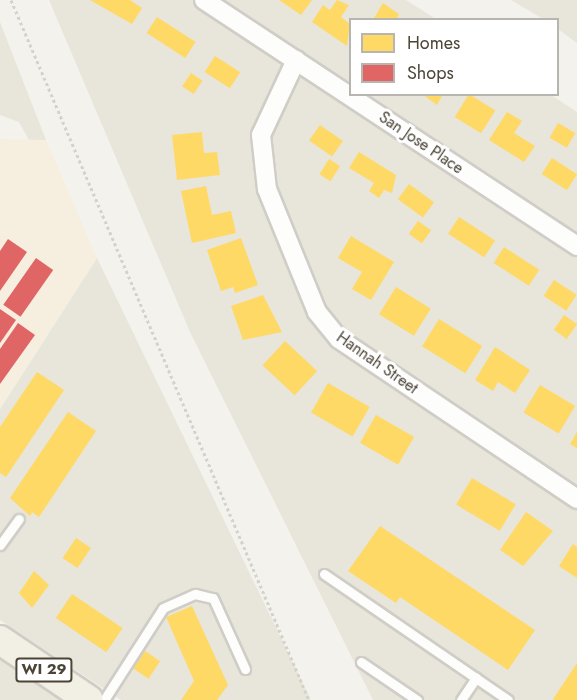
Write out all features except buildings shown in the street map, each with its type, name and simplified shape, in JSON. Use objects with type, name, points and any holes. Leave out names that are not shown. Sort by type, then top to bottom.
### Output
[{"type":"main road","name":"WI 29","points":[[0,640],[89,700]]},
{"type":"street","name":"San Jose Place","points":[[204,0],[349,95]]},
{"type":"street","name":"Hannah Street","points":[[296,60],[261,135],[267,189],[317,312],[339,339],[577,499]]},
{"type":"street","name":"San Jose Place","points":[[350,96],[577,246]]},
{"type":"lane","points":[[0,545],[19,519]]},
{"type":"lane","points":[[324,574],[508,700]]},
{"type":"lane","points":[[104,700],[163,608],[195,594],[213,598],[245,669]]},
{"type":"lane","points":[[361,662],[417,700]]},
{"type":"lane","points":[[461,700],[476,678]]},
{"type":"path","points":[[11,0],[309,700]]},
{"type":"shaded area","points":[[49,0],[406,0],[434,18],[349,18],[349,96],[553,96],[577,112],[577,700],[373,700],[190,332]]},
{"type":"shaded area","points":[[511,0],[577,0],[577,43],[559,30],[559,18],[541,18]]},
{"type":"shaded area","points":[[0,22],[46,140],[29,140],[19,122],[0,115]]},
{"type":"shaded area","points":[[0,139],[46,140],[97,258],[0,409]]},
{"type":"shaded area","points":[[97,258],[311,700],[121,700],[0,620],[0,409]]},
{"type":"shaded area","points":[[0,660],[60,700],[0,700]]}]
